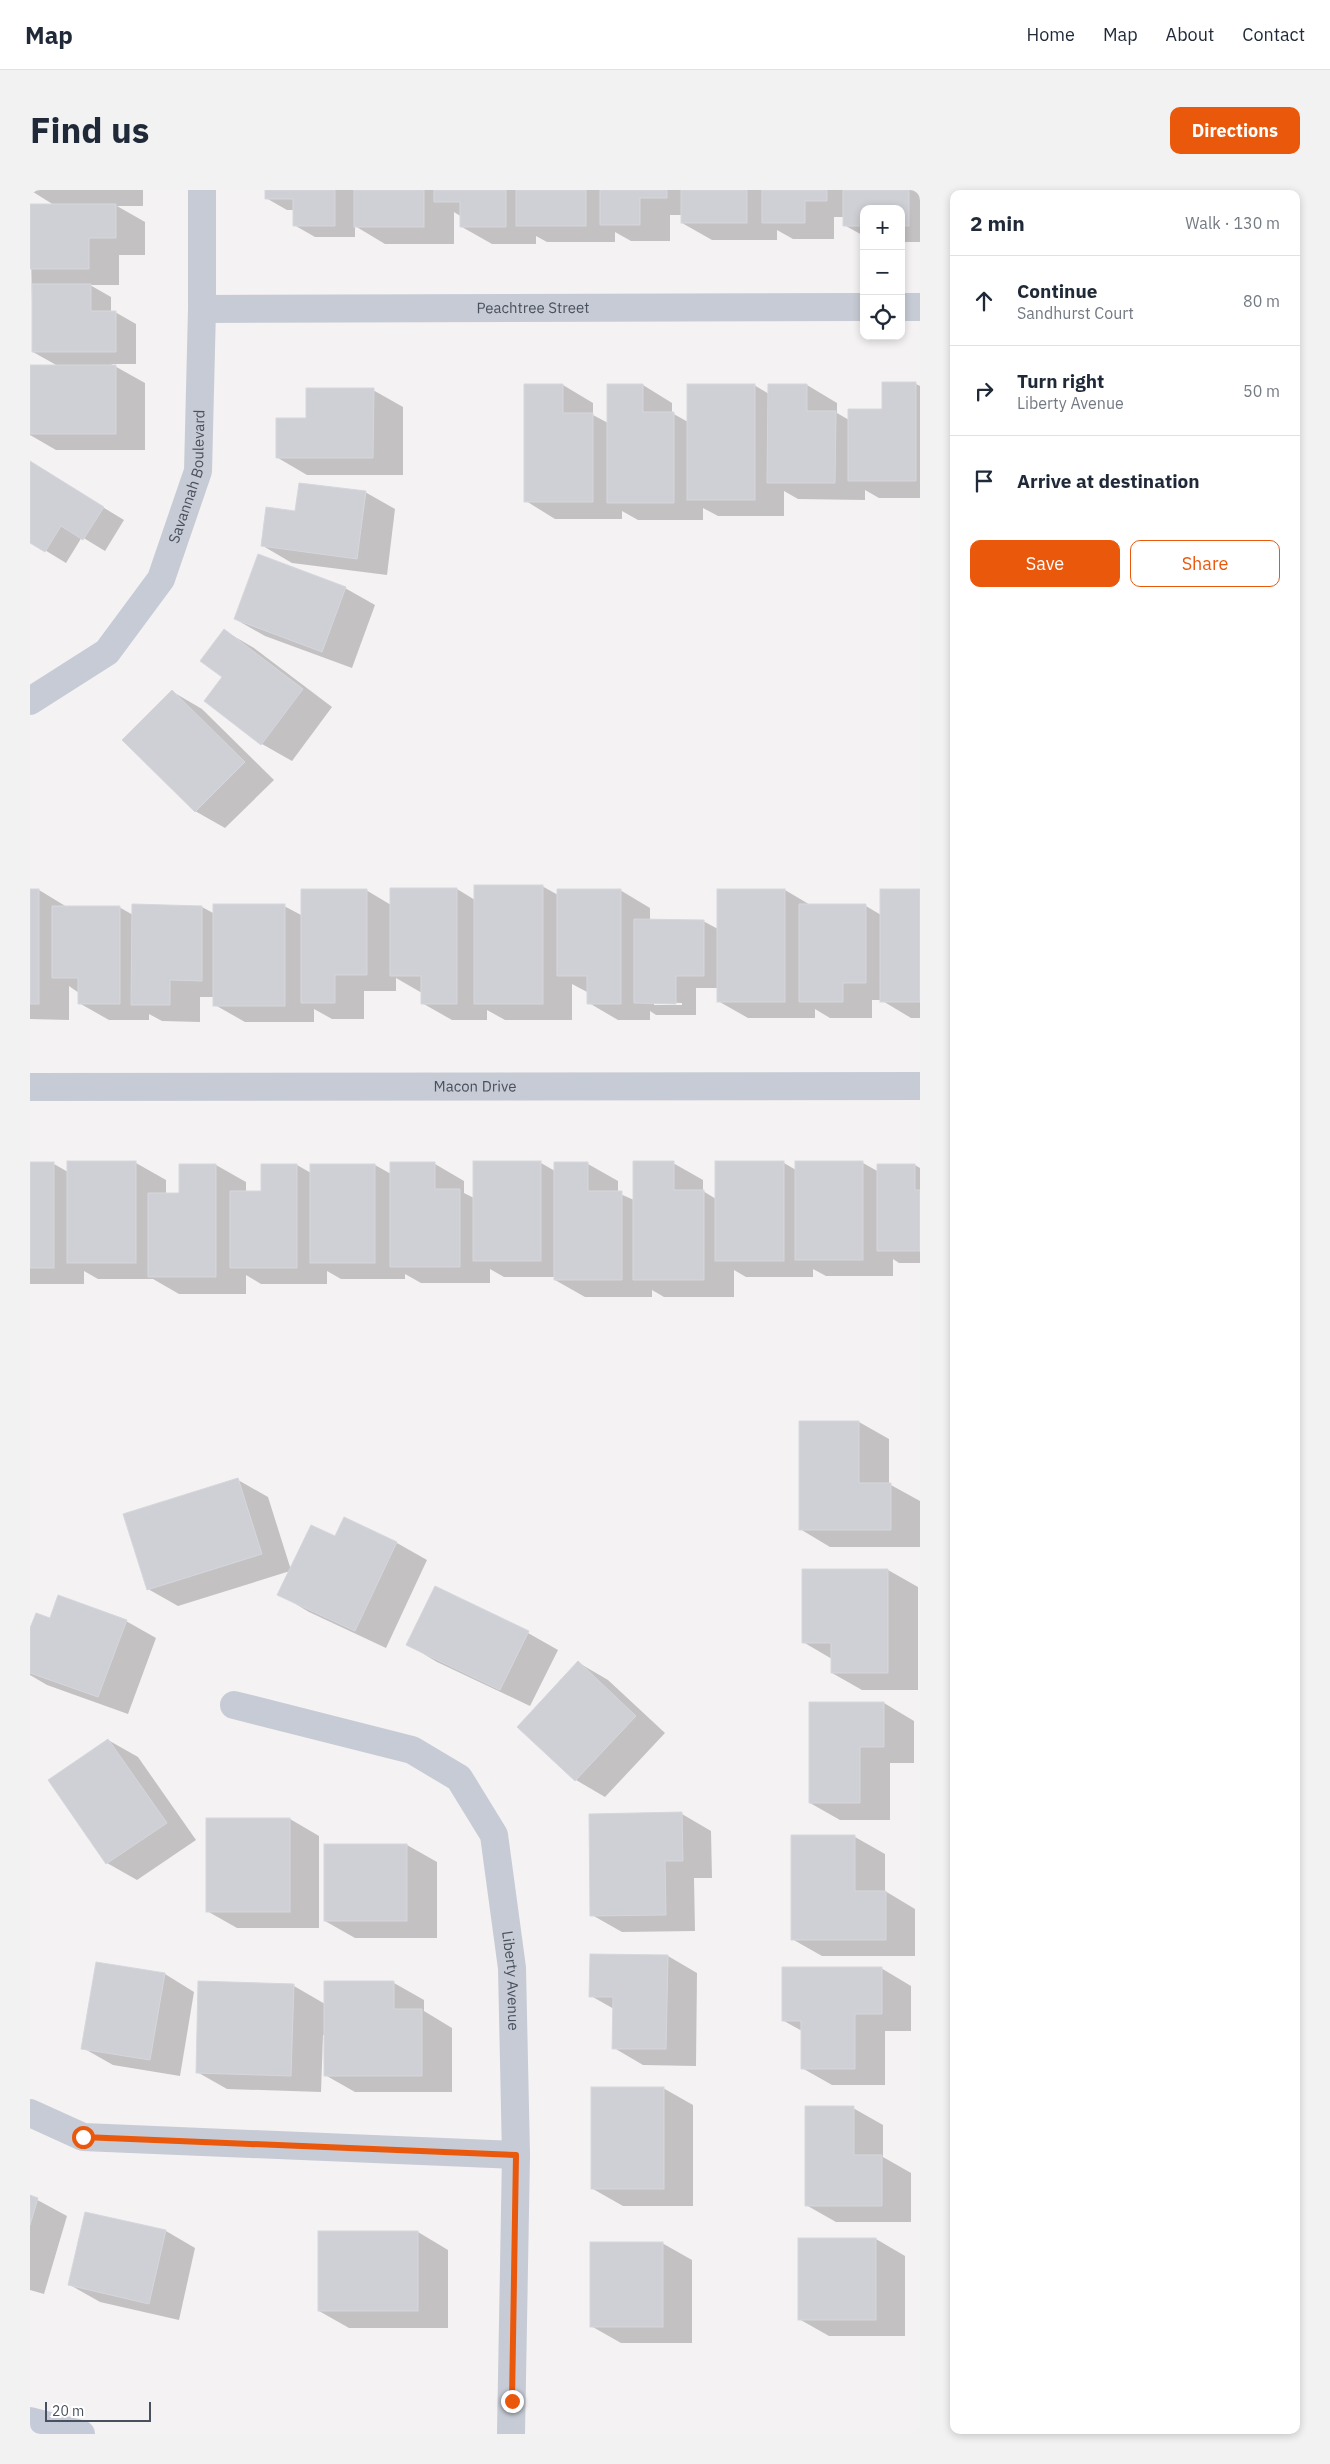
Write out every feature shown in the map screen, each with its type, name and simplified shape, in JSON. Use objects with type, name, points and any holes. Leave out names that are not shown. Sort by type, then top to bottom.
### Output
[{"type":"street","name":"Savannah Boulevard","points":[[30,701],[107,652],[161,579],[198,471],[202,309],[202,190]]},
{"type":"street","points":[[905,307],[920,307]]},
{"type":"street","name":"Peachtree Street","points":[[202,309],[860,308]]},
{"type":"street","name":"Macon Drive","points":[[30,1087],[920,1086]]},
{"type":"street","name":"Liberty Avenue","points":[[234,1705],[412,1750],[459,1778],[494,1835],[512,1968],[516,2155],[511,2434]]},
{"type":"street","points":[[30,2113],[83,2137],[516,2155]]},
{"type":"street","points":[[30,2421],[81,2434]]},
{"type":"building","points":[[265,190],[335,190],[335,226],[293,226],[293,199],[265,199]]},
{"type":"building","points":[[354,190],[424,190],[424,227],[354,227]]},
{"type":"building","points":[[434,190],[506,190],[506,227],[460,227],[460,202],[434,202]]},
{"type":"building","points":[[516,190],[586,190],[586,226],[516,226]]},
{"type":"building","points":[[600,190],[667,190],[667,198],[640,198],[640,225],[600,225]]},
{"type":"building","points":[[681,190],[747,190],[747,223],[681,223]]},
{"type":"building","points":[[762,190],[827,190],[827,201],[805,201],[805,223],[762,223]]},
{"type":"building","points":[[843,190],[909,190],[909,226],[905,226],[905,205],[860,205],[860,226],[843,226]]},
{"type":"building","points":[[30,204],[116,204],[116,238],[89,238],[89,269],[30,269]]},
{"type":"building","points":[[32,284],[91,284],[91,311],[116,311],[116,352],[32,352]]},
{"type":"building","points":[[30,365],[116,365],[116,434],[30,434]]},
{"type":"building","points":[[882,382],[916,382],[916,481],[848,481],[848,409],[882,409]]},
{"type":"building","points":[[524,384],[563,384],[563,413],[593,413],[593,502],[524,502]]},
{"type":"building","points":[[607,384],[643,384],[643,412],[674,412],[674,503],[607,503]]},
{"type":"building","points":[[687,384],[755,384],[755,500],[687,500]]},
{"type":"building","points":[[768,384],[807,384],[807,411],[836,411],[835,483],[767,483]]},
{"type":"building","points":[[306,388],[374,388],[373,458],[276,458],[276,418],[306,418]]},
{"type":"building","points":[[30,461],[104,507],[83,540],[61,526],[45,552],[30,543]]},
{"type":"building","points":[[299,483],[366,491],[357,559],[261,546],[266,507],[295,511]]},
{"type":"building","points":[[258,554],[346,587],[322,652],[234,619]]},
{"type":"building","points":[[224,629],[303,689],[261,745],[204,701],[222,677],[200,661]]},
{"type":"building","points":[[172,690],[245,762],[195,812],[122,740]]},
{"type":"building","points":[[474,885],[543,885],[543,1004],[474,1004]]},
{"type":"building","points":[[390,888],[457,888],[457,1004],[421,1004],[421,976],[390,976]]},
{"type":"building","points":[[30,889],[39,889],[39,1004],[30,1004]]},
{"type":"building","points":[[301,889],[367,889],[367,975],[335,975],[335,1003],[301,1003]]},
{"type":"building","points":[[557,889],[621,889],[621,1004],[587,1004],[587,976],[557,976]]},
{"type":"building","points":[[717,889],[785,889],[785,1002],[717,1002]]},
{"type":"building","points":[[880,889],[920,889],[920,1002],[880,1002]]},
{"type":"building","points":[[132,904],[202,906],[202,981],[170,980],[170,1005],[131,1005]]},
{"type":"building","points":[[213,904],[285,904],[285,1006],[213,1006]]},
{"type":"building","points":[[799,904],[866,904],[866,983],[843,983],[843,1002],[799,1002]]},
{"type":"building","points":[[52,906],[120,906],[120,1004],[78,1004],[78,978],[52,978]]},
{"type":"building","points":[[634,919],[704,920],[704,976],[676,976],[676,1004],[634,1003]]},
{"type":"building","points":[[67,1161],[136,1161],[136,1263],[67,1263]]},
{"type":"building","points":[[473,1161],[541,1161],[541,1261],[473,1261]]},
{"type":"building","points":[[633,1161],[674,1161],[674,1190],[704,1190],[704,1280],[633,1280]]},
{"type":"building","points":[[715,1161],[784,1161],[784,1261],[715,1261]]},
{"type":"building","points":[[795,1161],[863,1161],[863,1260],[795,1260]]},
{"type":"building","points":[[30,1162],[54,1162],[54,1268],[30,1268]]},
{"type":"building","points":[[390,1162],[435,1162],[435,1189],[460,1189],[460,1267],[390,1267]]},
{"type":"building","points":[[554,1162],[588,1162],[588,1191],[622,1191],[622,1280],[554,1280]]},
{"type":"building","points":[[179,1164],[216,1164],[216,1277],[148,1277],[148,1193],[179,1193]]},
{"type":"building","points":[[261,1164],[297,1164],[297,1268],[230,1268],[230,1191],[261,1191]]},
{"type":"building","points":[[310,1164],[375,1164],[375,1263],[310,1263]]},
{"type":"building","points":[[877,1164],[915,1164],[915,1190],[920,1190],[920,1251],[877,1251]]},
{"type":"building","points":[[799,1421],[859,1421],[859,1483],[891,1483],[891,1530],[799,1530]]},
{"type":"building","points":[[238,1478],[262,1554],[147,1590],[123,1514]]},
{"type":"building","points":[[344,1517],[397,1542],[355,1631],[277,1595],[311,1525],[335,1536]]},
{"type":"building","points":[[802,1569],[888,1569],[888,1673],[831,1673],[831,1643],[802,1643]]},
{"type":"building","points":[[435,1586],[529,1631],[500,1690],[406,1645]]},
{"type":"building","points":[[58,1595],[127,1620],[98,1697],[30,1673],[30,1628],[36,1613],[50,1618]]},
{"type":"building","points":[[578,1661],[636,1716],[575,1781],[517,1727]]},
{"type":"building","points":[[809,1702],[884,1702],[884,1747],[860,1747],[860,1803],[809,1803]]},
{"type":"building","points":[[108,1739],[167,1823],[106,1864],[48,1780]]},
{"type":"building","points":[[682,1812],[683,1861],[665,1861],[666,1915],[590,1916],[589,1814]]},
{"type":"building","points":[[206,1818],[290,1818],[290,1912],[206,1912]]},
{"type":"building","points":[[791,1835],[855,1835],[855,1891],[886,1891],[886,1940],[791,1940]]},
{"type":"building","points":[[324,1844],[407,1844],[407,1921],[324,1921]]},
{"type":"building","points":[[590,1954],[668,1955],[666,2049],[612,2049],[613,1997],[589,1997]]},
{"type":"building","points":[[96,1962],[165,1973],[150,2060],[81,2049]]},
{"type":"building","points":[[782,1967],[882,1967],[882,2014],[855,2014],[855,2069],[801,2069],[801,2021],[782,2021]]},
{"type":"building","points":[[198,1981],[294,1984],[291,2076],[196,2073]]},
{"type":"building","points":[[324,1981],[394,1981],[394,2009],[422,2009],[422,2076],[324,2076]]},
{"type":"building","points":[[591,2087],[664,2087],[664,2189],[591,2189]]},
{"type":"building","points":[[805,2106],[854,2106],[854,2155],[882,2155],[882,2206],[805,2206]]},
{"type":"building","points":[[30,2195],[38,2198],[30,2225]]},
{"type":"building","points":[[85,2212],[166,2230],[149,2304],[68,2285]]},
{"type":"building","points":[[318,2231],[418,2231],[418,2311],[318,2311]]},
{"type":"building","points":[[798,2238],[876,2238],[876,2320],[798,2320]]},
{"type":"building","points":[[590,2242],[663,2242],[663,2327],[590,2327]]},
{"type":"route","points":[[83,2137],[516,2155],[512,2401]]}]
